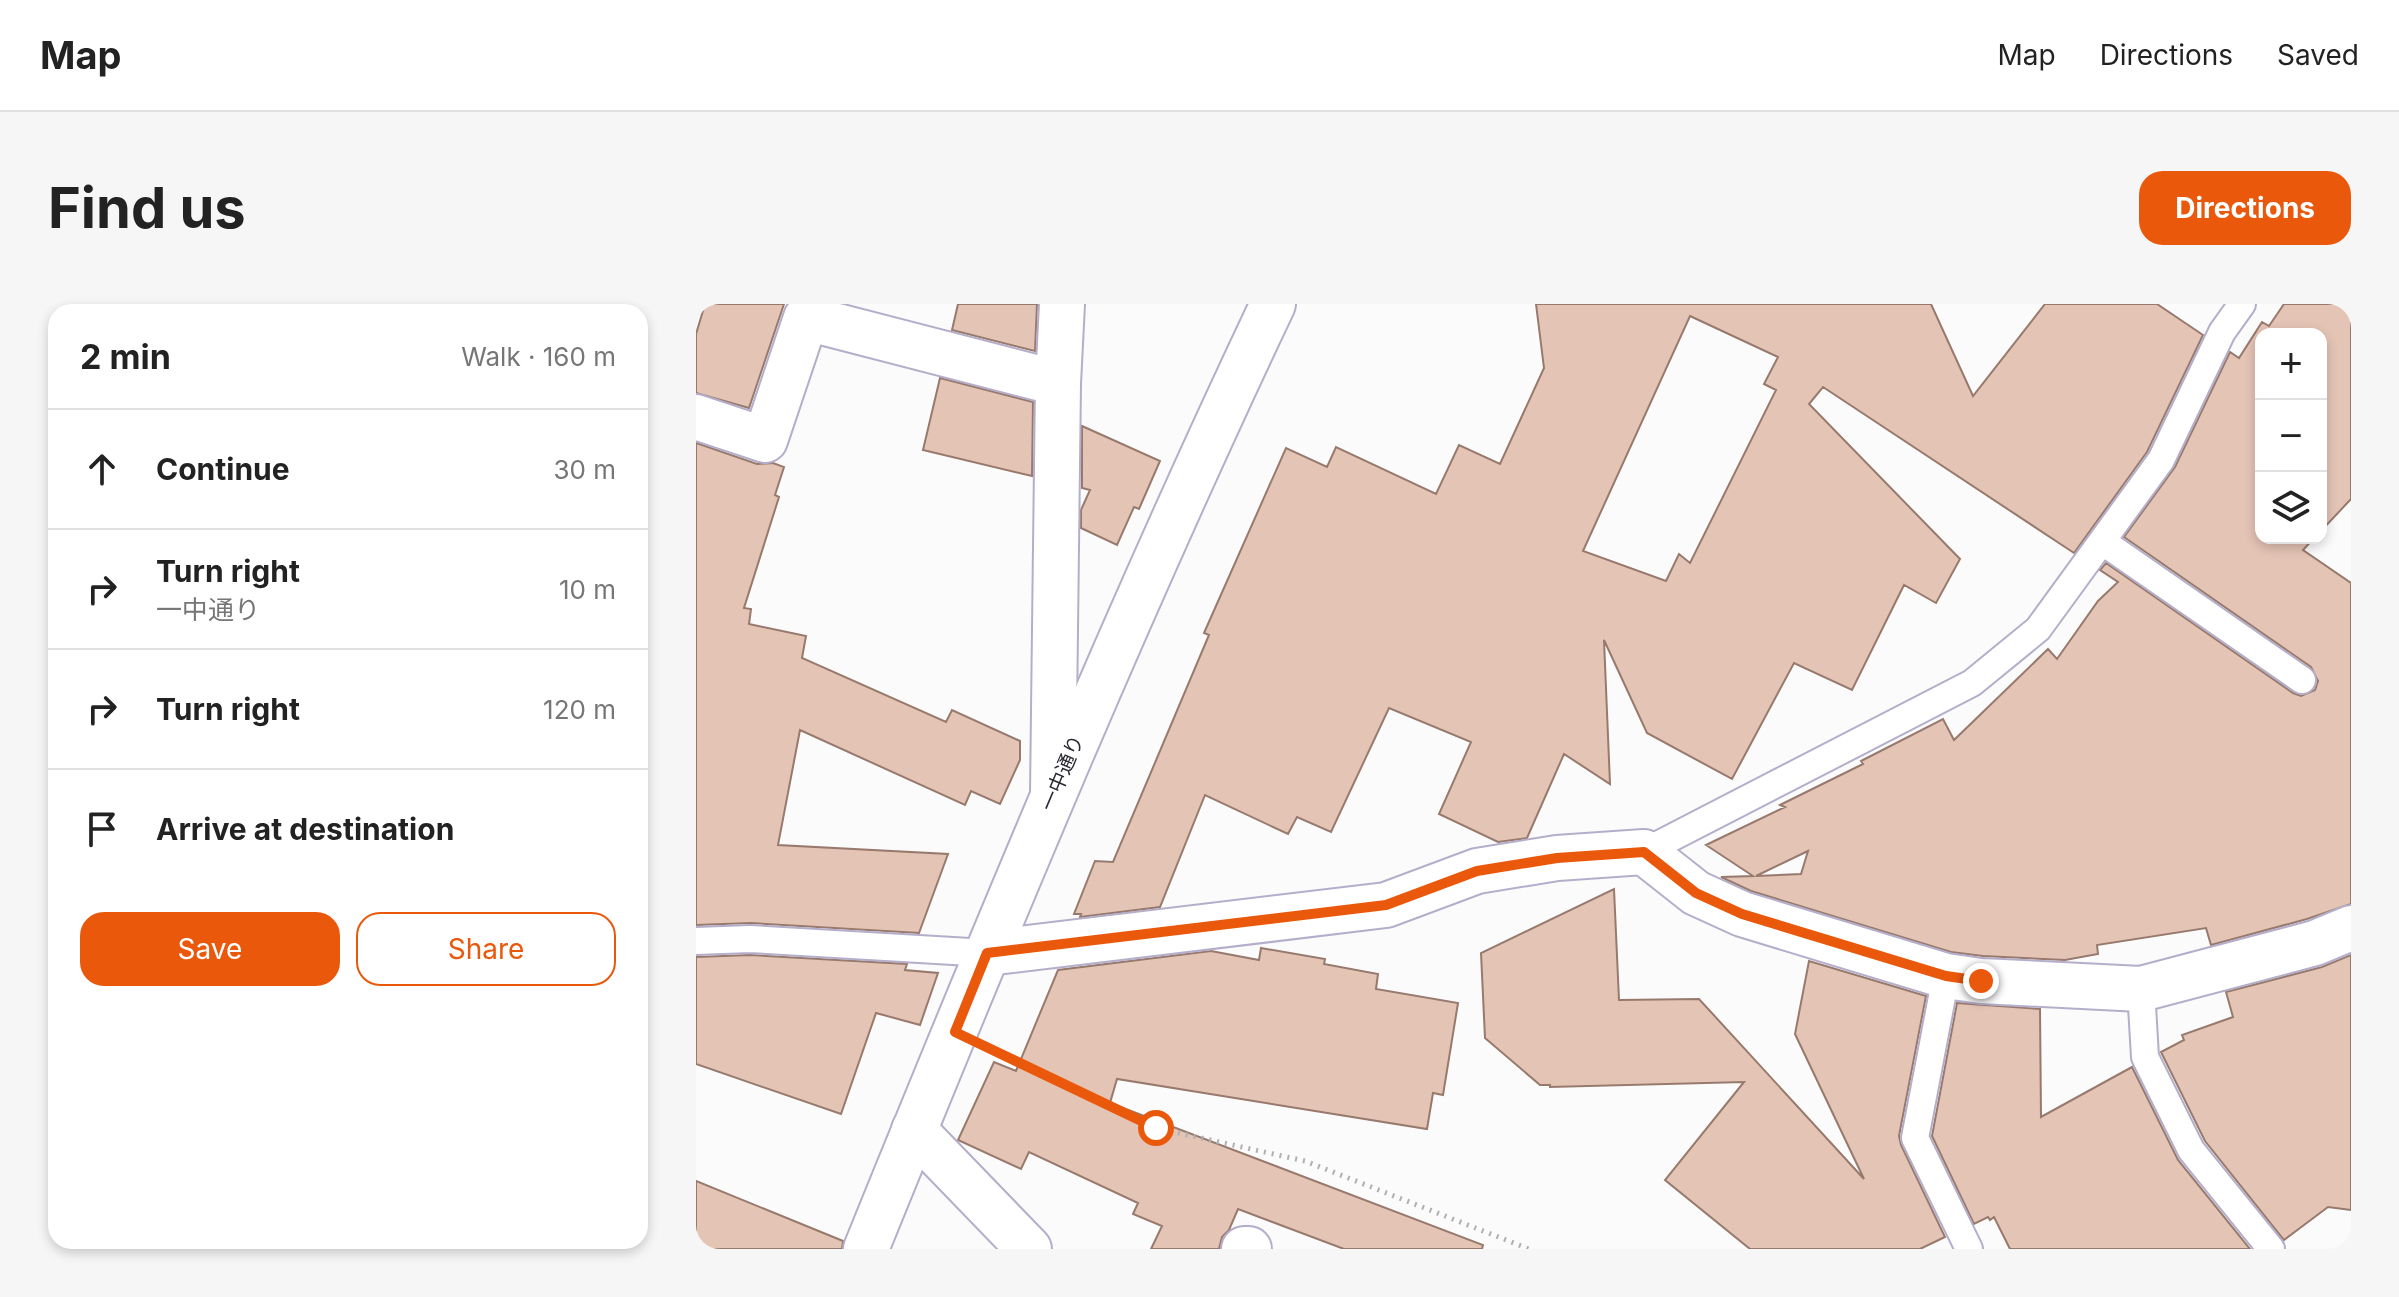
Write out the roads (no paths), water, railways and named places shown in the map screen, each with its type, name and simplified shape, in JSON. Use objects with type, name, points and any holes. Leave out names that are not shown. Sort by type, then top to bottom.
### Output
[{"type":"street","points":[[1053,794],[1058,383],[1062,304]]},
{"type":"street","name":"一中通り","points":[[866,1249],[1053,794],[1184,491],[1273,304]]},
{"type":"street","points":[[696,417],[765,440],[806,318],[1058,383]]},
{"type":"street","points":[[987,953],[1386,905],[1477,871],[1557,858],[1644,852],[1696,893],[1742,914],[1946,976],[1981,981],[2141,989],[2315,943],[2351,928]]},
{"type":"street","points":[[914,1130],[1029,1249]]},
{"type":"lane","points":[[1644,852],[1972,683],[2038,629],[2161,460],[2222,332],[2242,304]]},
{"type":"lane","points":[[2103,542],[2302,680]]},
{"type":"lane","points":[[696,941],[750,939],[987,953]]},
{"type":"lane","points":[[1946,976],[1915,1138],[1969,1249]]},
{"type":"lane","points":[[2141,989],[2145,1057],[2191,1150],[2271,1249]]}]
